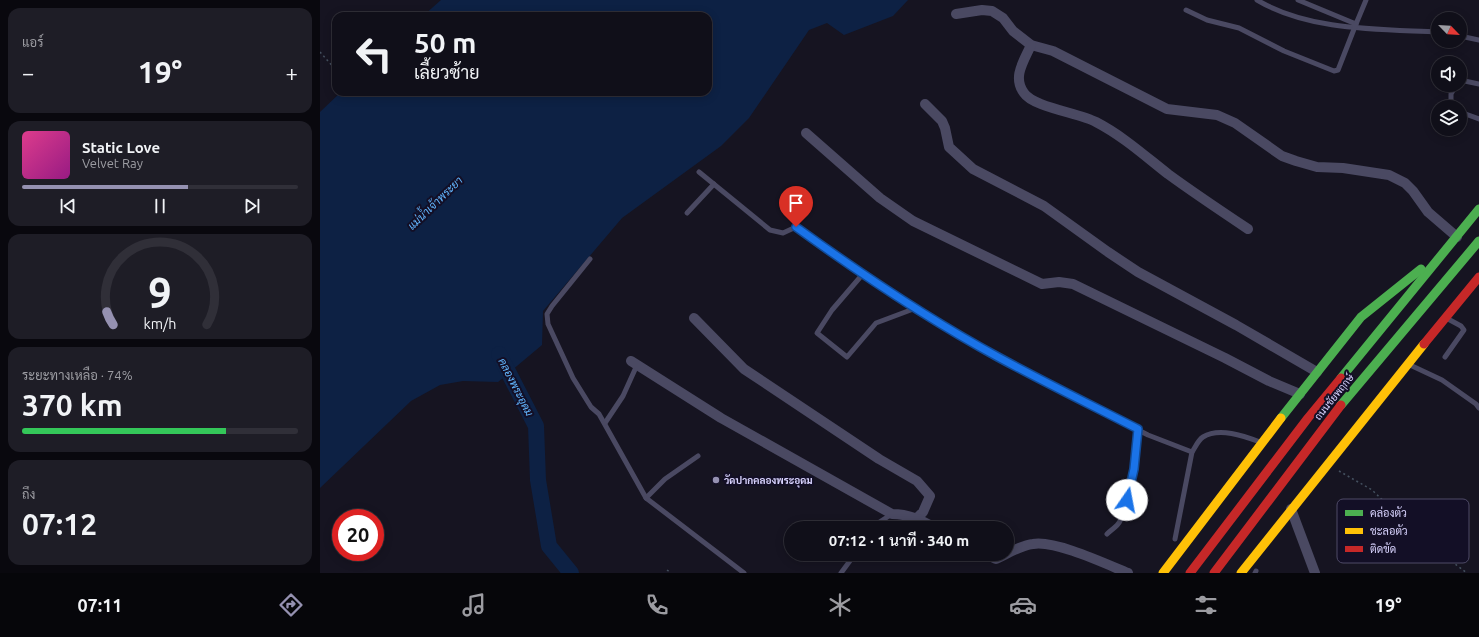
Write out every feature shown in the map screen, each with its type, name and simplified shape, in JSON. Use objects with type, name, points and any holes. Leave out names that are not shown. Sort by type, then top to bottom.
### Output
[{"type":"main road","name":"ถนนชัยพฤกษ์","points":[[1190,573],[1308,418],[1479,209]]},
{"type":"main road","name":"ถนนชัยพฤกษ์","points":[[1214,573],[1358,384],[1479,241]]},
{"type":"main road","name":"ถนนชัยพฤกษ์","points":[[1163,573],[1261,443],[1361,317],[1420,270],[1434,263]]},
{"type":"main road","points":[[1241,573],[1407,364],[1479,277]]},
{"type":"street","points":[[956,14],[982,10],[992,11],[1003,18],[1013,31],[1031,46],[1053,51],[1167,109],[1217,115],[1235,123],[1282,156],[1317,166],[1343,168],[1389,175],[1405,184],[1413,191],[1428,212],[1457,237]]},
{"type":"street","points":[[1031,46],[1018,74],[1019,84],[1024,95],[1036,102],[1096,122],[1141,151],[1168,174],[1248,229]]},
{"type":"street","points":[[925,104],[942,121],[945,128],[948,147],[973,169],[1044,206],[1138,272],[1236,325],[1317,372]]},
{"type":"street","points":[[806,134],[880,198],[913,221],[1042,284],[1059,282],[1073,284],[1269,381],[1300,394]]},
{"type":"street","points":[[694,318],[744,369],[879,458],[917,481],[930,496],[923,512],[917,518]]},
{"type":"street","points":[[634,363],[721,418],[892,514],[903,514],[923,521]]},
{"type":"street","points":[[1291,509],[1315,573]]},
{"type":"street","points":[[1014,552],[1032,544],[1039,543],[1077,553],[1128,573]]},
{"type":"lane","points":[[1257,0],[1294,15],[1323,23],[1431,31]]},
{"type":"lane","points":[[1298,0],[1355,26]]},
{"type":"lane","points":[[1186,10],[1207,20],[1239,28],[1284,51],[1334,71],[1338,70],[1366,0]]},
{"type":"lane","points":[[1467,37],[1479,40]]},
{"type":"lane","points":[[1467,81],[1479,84]]},
{"type":"lane","points":[[1467,115],[1479,119]]},
{"type":"lane","points":[[699,172],[770,230],[783,232],[796,227],[862,275],[997,357],[1138,429],[1192,452]]},
{"type":"lane","points":[[687,213],[714,184]]},
{"type":"lane","points":[[590,259],[552,306],[547,316],[548,324],[573,378],[591,406],[605,423],[646,498],[744,573]]},
{"type":"lane","points":[[862,275],[832,310],[817,333],[847,357],[876,323],[916,308]]},
{"type":"lane","points":[[1445,357],[1464,330],[1461,326],[1446,317]]},
{"type":"lane","points":[[605,423],[623,396],[634,363]]},
{"type":"lane","points":[[1407,364],[1442,380],[1476,404],[1479,408]]},
{"type":"lane","points":[[1107,534],[1120,522],[1127,500],[1134,469],[1138,429]]},
{"type":"lane","points":[[1176,539],[1192,452],[1202,438],[1212,434],[1226,433],[1246,437],[1261,443]]},
{"type":"lane","points":[[646,498],[665,479],[698,456]]},
{"type":"lane","points":[[881,521],[892,514]]},
{"type":"lane","points":[[842,573],[850,561]]},
{"type":"path","points":[[320,52],[332,66]]},
{"type":"path","points":[[1329,462],[1338,470],[1372,490],[1381,499]]},
{"type":"path","points":[[1454,563],[1467,573]]},
{"type":"path","points":[[667,570],[671,573]]},
{"type":"water","name":"แม่น้ำเจ้าพระยา","points":[[441,0],[908,0],[893,16],[844,35],[827,23],[809,30],[749,118],[721,146],[622,218],[543,311],[542,345],[498,382],[463,381],[440,385],[411,401],[320,488],[320,112],[337,96],[712,96],[712,12],[428,12]]},
{"type":"waterway","name":"คลองพระอุดม","points":[[499,354],[536,426],[538,480],[549,546],[571,573]]},
{"type":"traffic: fast","points":[[1341,378],[1479,209]]},
{"type":"traffic: fast","points":[[1341,405],[1479,241]]},
{"type":"traffic: fast","points":[[1281,418],[1361,317],[1421,269]]},
{"type":"traffic: slow","points":[[1241,573],[1424,344]]},
{"type":"traffic: slow","points":[[1163,573],[1281,418]]},
{"type":"traffic: jam","points":[[1424,344],[1479,277]]},
{"type":"traffic: jam","points":[[1190,573],[1308,418],[1341,378]]},
{"type":"traffic: jam","points":[[1214,573],[1341,405]]},
{"type":"place","name":"วัดปากคลองพระอุดม","points":[[716,480]]},
{"type":"route","points":[[796,227],[862,275],[997,357],[1138,429],[1134,469],[1127,500]]}]
